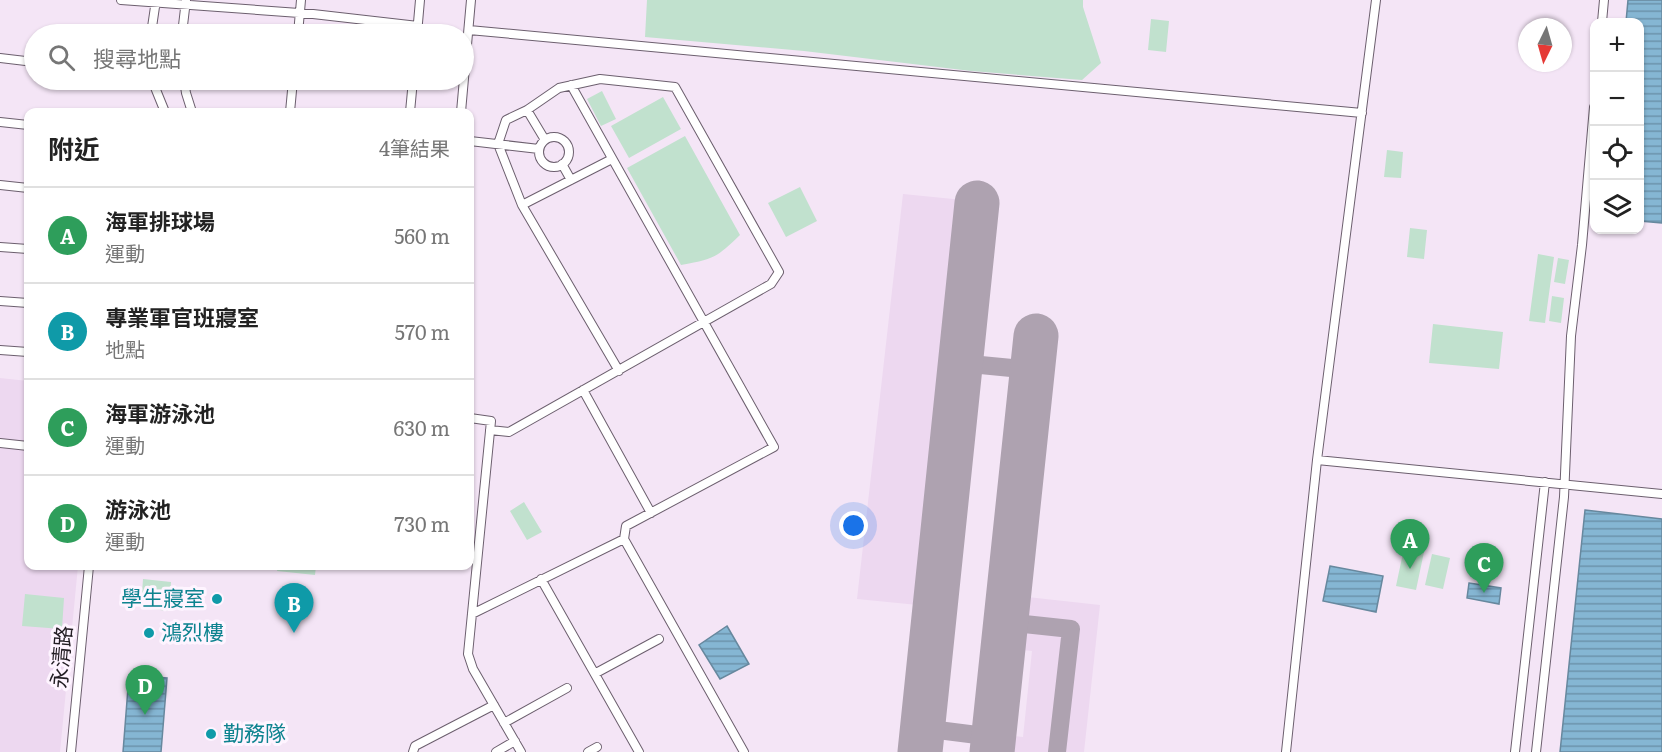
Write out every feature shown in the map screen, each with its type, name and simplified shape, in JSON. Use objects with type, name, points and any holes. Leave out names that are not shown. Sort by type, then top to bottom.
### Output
[{"type":"street","points":[[122,0],[186,2],[300,13],[376,24]]},
{"type":"street","points":[[299,24],[301,0]]},
{"type":"street","points":[[418,24],[420,0]]},
{"type":"street","points":[[469,24],[471,0]]},
{"type":"street","points":[[1286,752],[1317,460],[1376,0]]},
{"type":"street","points":[[1602,18],[1604,0]]},
{"type":"street","points":[[152,24],[155,1]]},
{"type":"street","points":[[183,24],[186,2]]},
{"type":"street","points":[[474,31],[1362,113]]},
{"type":"street","points":[[0,58],[24,61]]},
{"type":"street","points":[[490,430],[509,432],[619,371],[703,321],[771,284],[779,272],[675,87],[600,79],[560,88],[506,120],[498,144],[522,205],[619,371]]},
{"type":"street","points":[[571,85],[774,447],[626,526],[624,539],[744,752]]},
{"type":"street","points":[[156,90],[163,108]]},
{"type":"street","points":[[186,90],[191,108]]},
{"type":"street","points":[[290,108],[292,90]]},
{"type":"street","points":[[410,108],[412,90]]},
{"type":"street","points":[[461,108],[463,90]]},
{"type":"street","points":[[526,110],[545,140]]},
{"type":"street","points":[[0,122],[24,125]]},
{"type":"street","points":[[1536,752],[1564,484],[1571,336],[1592,126]]},
{"type":"street","points":[[558,138],[566,143],[569,152],[566,161],[553,166],[541,159],[539,149],[545,140],[558,138]]},
{"type":"street","points":[[474,141],[539,149]]},
{"type":"street","points":[[522,205],[612,159]]},
{"type":"street","points":[[562,164],[571,180]]},
{"type":"street","points":[[0,185],[24,188]]},
{"type":"street","points":[[0,247],[24,249]]},
{"type":"street","points":[[0,301],[24,303]]},
{"type":"street","points":[[0,350],[24,352]]},
{"type":"street","points":[[583,390],[651,513]]},
{"type":"street","points":[[474,419],[491,421],[468,654],[473,669],[521,752]]},
{"type":"street","points":[[0,443],[24,446]]},
{"type":"street","points":[[1317,460],[1662,494]]},
{"type":"street","points":[[1515,752],[1545,482]]},
{"type":"street","points":[[472,614],[624,539]]},
{"type":"street","name":"永清路","points":[[71,752],[89,570]]},
{"type":"street","points":[[541,579],[639,752]]},
{"type":"street","points":[[596,673],[659,639]]},
{"type":"street","points":[[504,723],[567,688]]},
{"type":"street","points":[[413,752],[415,746],[494,705]]},
{"type":"street","points":[[496,752],[515,741]]},
{"type":"street","points":[[588,752],[597,747]]},
{"type":"shaded area","points":[[903,194],[973,201],[928,606],[857,599]]},
{"type":"shaded area","points":[[0,378],[24,381],[24,570],[78,570],[60,752],[0,752]]},
{"type":"shaded area","points":[[1008,595],[1100,605],[1084,752],[992,752],[994,734],[1023,737],[1032,651],[1003,648]]},
{"type":"green space","points":[[647,0],[1083,0],[1083,7],[1101,63],[1082,80],[971,71],[804,51],[645,37]]},
{"type":"green space","points":[[1151,19],[1169,21],[1166,52],[1148,50]]},
{"type":"green space","points":[[602,91],[616,119],[601,126],[587,99]]},
{"type":"green space","points":[[663,97],[681,129],[629,158],[611,126]]},
{"type":"green space","points":[[685,136],[740,235],[714,256],[681,265],[627,168]]},
{"type":"green space","points":[[1387,150],[1403,152],[1401,178],[1384,177]]},
{"type":"green space","points":[[800,187],[817,221],[786,237],[768,203]]},
{"type":"green space","points":[[1410,228],[1427,230],[1424,259],[1407,257]]},
{"type":"green space","points":[[1538,254],[1554,257],[1545,323],[1529,321]]},
{"type":"green space","points":[[1558,258],[1569,260],[1565,284],[1554,282]]},
{"type":"green space","points":[[1552,296],[1564,298],[1561,323],[1549,321]]},
{"type":"green space","points":[[1433,324],[1503,332],[1499,369],[1429,363]]},
{"type":"green space","points":[[524,502],[542,532],[527,540],[510,511]]},
{"type":"green space","points":[[1404,548],[1424,552],[1416,590],[1396,586]]},
{"type":"green space","points":[[1432,554],[1450,558],[1443,589],[1425,585]]},
{"type":"green space","points":[[277,570],[316,570],[315,575]]},
{"type":"green space","points":[[143,579],[171,582],[169,611],[141,608]]},
{"type":"green space","points":[[25,594],[64,598],[62,629],[22,626]]},
{"type":"water","points":[[1628,0],[1662,0],[1662,223],[1644,221],[1644,18],[1626,18]]},
{"type":"water","points":[[1585,510],[1662,519],[1662,752],[1560,752]]},
{"type":"water","points":[[1330,566],[1383,576],[1376,612],[1323,601]]},
{"type":"water","points":[[1469,583],[1501,588],[1499,604],[1467,598]]},
{"type":"water","points":[[727,626],[749,664],[720,679],[699,645]]},
{"type":"water","points":[[129,675],[167,678],[161,752],[123,752]]},
{"type":"taxiway","points":[[960,363],[1032,370]]},
{"type":"taxiway","points":[[1006,622],[1071,629],[1057,752]]},
{"type":"taxiway","points":[[922,728],[993,737]]},
{"type":"runway","points":[[920,752],[977,203]]},
{"type":"runway","points":[[992,752],[1036,336]]},
{"type":"place","name":"海軍排球場","points":[[1410,569]]},
{"type":"place","name":"海軍游泳池","points":[[1484,593]]},
{"type":"place","name":"學生寢室","points":[[217,599]]},
{"type":"place","name":"鴻烈樓","points":[[149,633]]},
{"type":"place","name":"專業軍官班寢室","points":[[294,633]]},
{"type":"place","name":"游泳池","points":[[145,715]]},
{"type":"place","name":"勤務隊","points":[[211,734]]}]
